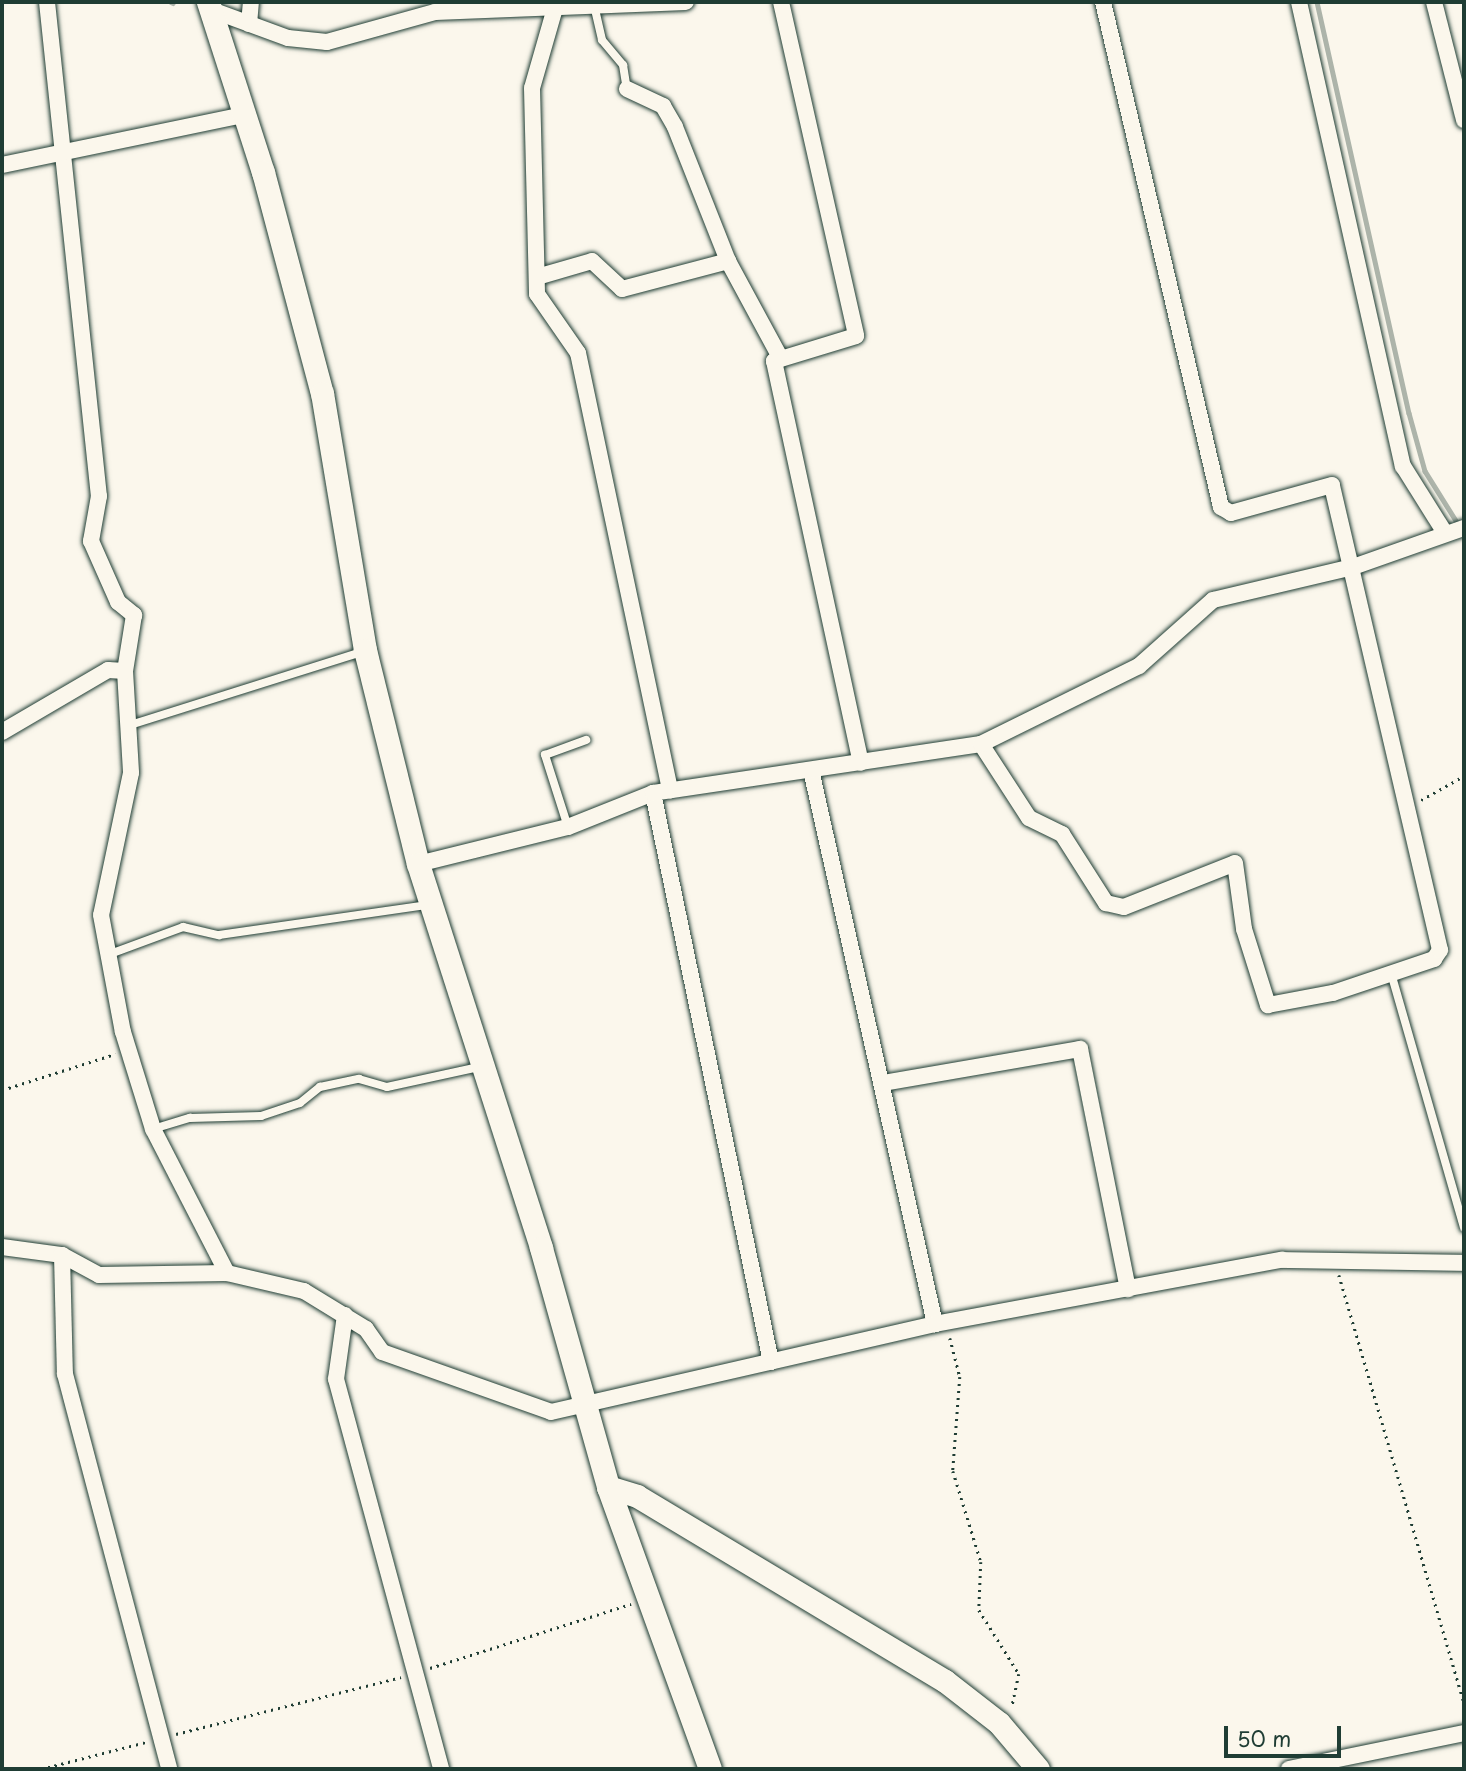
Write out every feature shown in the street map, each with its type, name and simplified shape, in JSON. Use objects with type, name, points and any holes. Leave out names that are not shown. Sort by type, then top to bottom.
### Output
[{"type":"street","points":[[47,2],[60,152],[99,496],[91,541],[118,602],[134,615],[125,671],[130,725],[128,803],[101,915],[128,1050],[153,1129],[227,1273]]},
{"type":"street","points":[[249,24],[251,2]]},
{"type":"street","points":[[208,5],[249,24],[327,42],[435,12],[686,2]]},
{"type":"street","points":[[781,2],[856,336],[774,361],[861,763]]},
{"type":"street","points":[[981,744],[1029,818],[1062,834],[1106,904],[1124,906],[1235,863],[1244,929],[1268,1005],[1333,993],[1434,959],[1440,950],[1409,806],[1332,485],[1231,513],[1221,508],[1103,2]]},
{"type":"street","points":[[1299,2],[1403,466],[1445,533]]},
{"type":"street","points":[[1434,2],[1464,120]]},
{"type":"street","points":[[208,5],[244,115],[322,393],[365,650],[429,905],[541,1248],[608,1486],[710,1769]]},
{"type":"street","points":[[555,8],[532,88],[537,294],[578,353],[670,790]]},
{"type":"street","points":[[627,89],[663,106],[728,261],[781,359]]},
{"type":"street","points":[[2,165],[244,115]]},
{"type":"street","points":[[537,277],[592,261],[622,289],[728,261]]},
{"type":"street","points":[[418,864],[568,827],[653,793],[981,744],[1139,666],[1213,600],[1353,567],[1464,528]]},
{"type":"street","points":[[2,732],[108,670],[125,671]]},
{"type":"street","points":[[811,770],[940,1323]]},
{"type":"street","points":[[653,793],[771,1362]]},
{"type":"street","points":[[883,1083],[1080,1049],[1128,1289]]},
{"type":"street","points":[[2,1247],[62,1255],[99,1275],[227,1273],[304,1291],[366,1329],[382,1352],[413,1367],[551,1412],[583,1402],[940,1323],[1282,1260],[1338,1265],[1464,1264]]},
{"type":"street","points":[[62,1255],[65,1374],[169,1769]]},
{"type":"street","points":[[345,1315],[336,1379],[441,1769]]},
{"type":"street","points":[[608,1486],[637,1496],[945,1681],[999,1723],[1038,1769]]},
{"type":"street","points":[[1289,1769],[1464,1733]]},
{"type":"lane","points":[[594,5],[603,40],[624,65],[627,89]]},
{"type":"lane","points":[[130,725],[365,650]]},
{"type":"lane","points":[[568,827],[545,755],[586,740]]},
{"type":"lane","points":[[110,954],[183,927],[219,935],[429,905]]},
{"type":"lane","points":[[1391,972],[1464,1228]]},
{"type":"lane","points":[[153,1129],[190,1118],[261,1116],[300,1103],[320,1087],[359,1079],[387,1087],[480,1066]]},
{"type":"path","points":[[1409,806],[1464,776]]},
{"type":"path","points":[[2,1090],[128,1050]]},
{"type":"path","points":[[1338,1265],[1464,1702]]},
{"type":"path","points":[[940,1323],[960,1377],[953,1471],[981,1562],[979,1610],[1019,1674],[1018,1698],[999,1723]]},
{"type":"path","points":[[41,1769],[415,1673],[647,1598]]},
{"type":"waterway","points":[[1317,2],[1409,413],[1425,471],[1460,527]]}]
